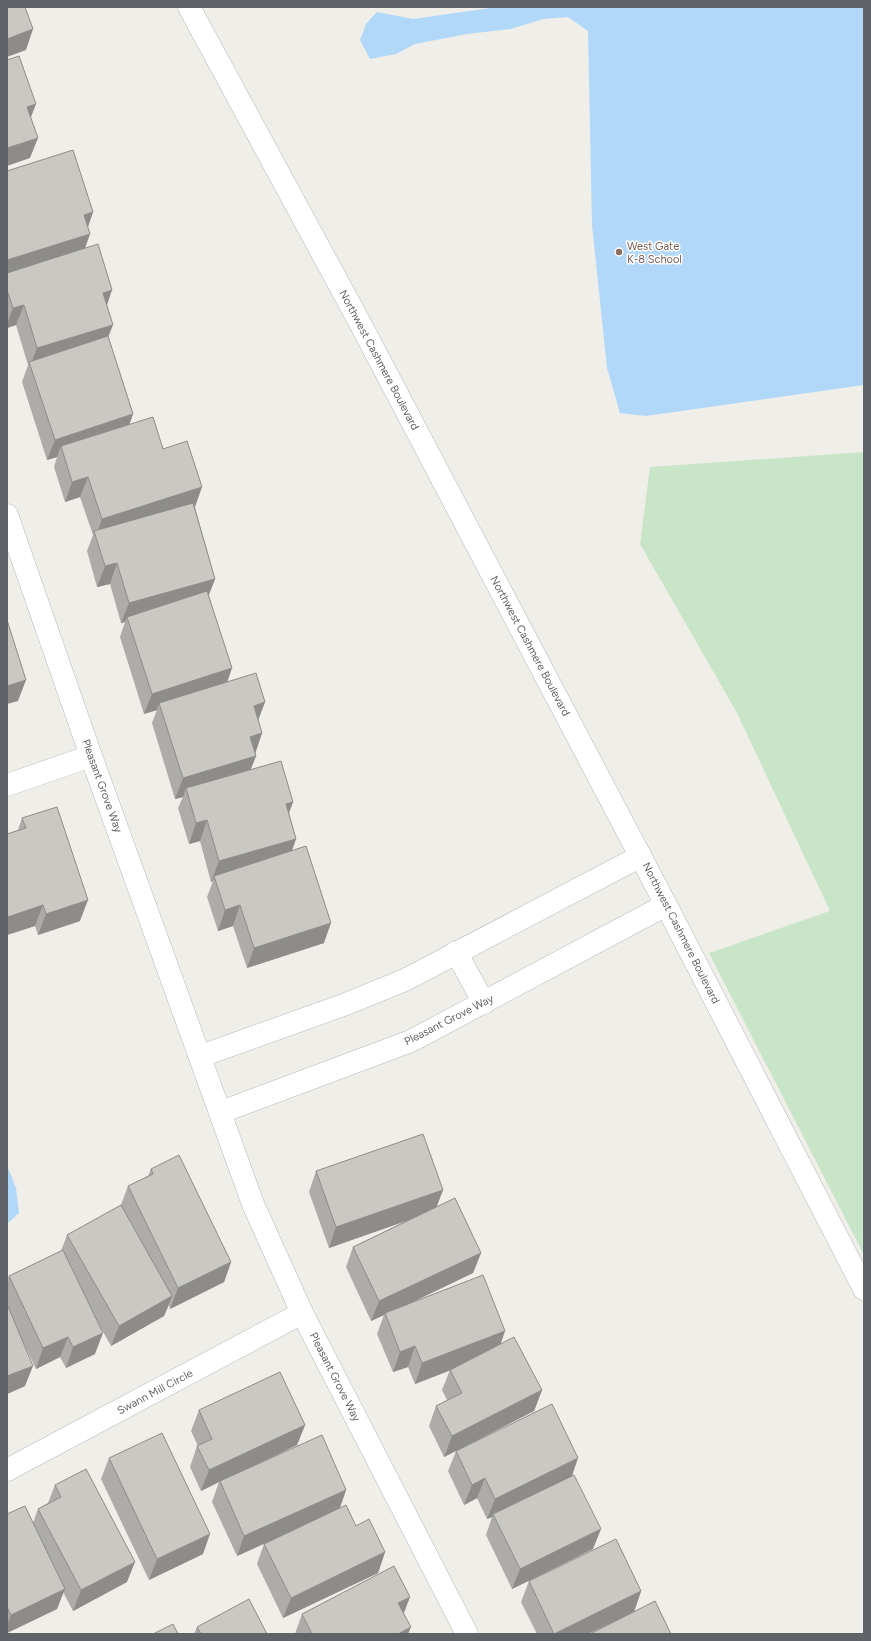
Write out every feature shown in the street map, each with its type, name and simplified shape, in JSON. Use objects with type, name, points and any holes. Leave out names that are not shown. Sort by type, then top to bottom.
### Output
[{"type":"street","name":"Northwest Cashmere Boulevard","points":[[189,7],[361,326],[641,856],[864,1289]]},
{"type":"street","name":"Pleasant Grove Way","points":[[7,515],[91,756],[201,1056],[253,1204],[302,1313],[467,1634]]},
{"type":"street","points":[[7,785],[91,756]]},
{"type":"street","points":[[201,1056],[392,985],[641,856]]},
{"type":"street","name":"Pleasant Grove Way","points":[[221,1112],[410,1041],[666,905]]},
{"type":"street","points":[[456,952],[484,1003]]},
{"type":"street","name":"Swann Mill Circle","points":[[7,1470],[302,1313]]},
{"type":"green space","points":[[864,452],[864,1255],[709,953],[830,911],[737,713],[640,544],[650,467]]},
{"type":"water","points":[[497,7],[864,7],[864,385],[646,416],[620,413],[607,368],[592,225],[588,31],[568,17],[543,19],[511,29],[467,34],[415,44],[396,54],[370,59],[360,40],[366,24],[377,12],[413,19]]},
{"type":"water","points":[[7,1165],[16,1188],[19,1213],[7,1224]]},
{"type":"building","points":[[7,7],[25,7],[33,29],[7,39]]},
{"type":"building","points":[[19,56],[36,104],[27,107],[38,138],[7,148],[7,60]]},
{"type":"building","points":[[73,150],[93,212],[84,215],[90,234],[7,260],[7,171]]},
{"type":"building","points":[[98,244],[112,290],[103,293],[113,325],[37,348],[24,305],[13,308],[7,290],[7,273]]},
{"type":"building","points":[[108,336],[133,414],[55,440],[29,362]]},
{"type":"building","points":[[153,417],[163,449],[187,441],[202,487],[102,519],[88,477],[72,482],[61,446]]},
{"type":"building","points":[[193,503],[215,579],[129,603],[117,563],[105,566],[94,531]]},
{"type":"building","points":[[207,591],[232,668],[152,694],[127,617]]},
{"type":"building","points":[[7,620],[26,680],[7,686]]},
{"type":"building","points":[[256,673],[265,702],[254,706],[262,733],[250,737],[256,756],[183,778],[159,703]]},
{"type":"building","points":[[281,761],[293,802],[286,804],[296,839],[219,861],[207,820],[196,823],[186,788]]},
{"type":"building","points":[[57,807],[88,900],[46,914],[43,905],[8,917],[7,834],[26,828],[22,818]]},
{"type":"building","points":[[306,846],[331,923],[254,948],[240,905],[225,910],[214,876]]},
{"type":"building","points":[[423,1134],[443,1190],[336,1227],[316,1171]]},
{"type":"building","points":[[179,1155],[231,1262],[178,1288],[128,1186],[153,1174],[151,1169]]},
{"type":"building","points":[[455,1198],[481,1253],[379,1301],[353,1247]]},
{"type":"building","points":[[121,1205],[172,1296],[119,1326],[67,1235]]},
{"type":"building","points":[[63,1250],[103,1333],[73,1347],[68,1337],[43,1348],[9,1276]]},
{"type":"building","points":[[483,1275],[505,1331],[422,1363],[415,1346],[400,1352],[385,1313]]},
{"type":"building","points":[[7,1304],[33,1366],[7,1376]]},
{"type":"building","points":[[514,1337],[542,1390],[452,1436],[436,1406],[462,1393],[450,1370]]},
{"type":"building","points":[[280,1372],[305,1425],[209,1470],[197,1446],[212,1439],[199,1410]]},
{"type":"building","points":[[552,1404],[578,1458],[495,1499],[485,1478],[472,1485],[456,1451]]},
{"type":"building","points":[[162,1433],[210,1534],[157,1559],[109,1458]]},
{"type":"building","points":[[322,1435],[346,1490],[244,1536],[220,1481]]},
{"type":"building","points":[[86,1469],[135,1562],[81,1590],[38,1509],[61,1497],[55,1485]]},
{"type":"building","points":[[574,1475],[601,1529],[520,1569],[493,1514]]},
{"type":"building","points":[[346,1505],[356,1526],[369,1519],[385,1552],[291,1598],[264,1544]]},
{"type":"building","points":[[25,1506],[65,1589],[11,1615],[7,1607],[7,1514]]},
{"type":"building","points":[[616,1539],[641,1591],[554,1634],[529,1581]]},
{"type":"building","points":[[394,1566],[410,1597],[398,1603],[411,1627],[398,1634],[312,1634],[302,1614]]},
{"type":"building","points":[[249,1599],[267,1634],[201,1634],[197,1627]]},
{"type":"building","points":[[655,1601],[671,1634],[590,1634]]},
{"type":"building","points":[[173,1624],[178,1634],[153,1634]]},
{"type":"place","name":"West Gate K-8 School","points":[[619,252]]}]
